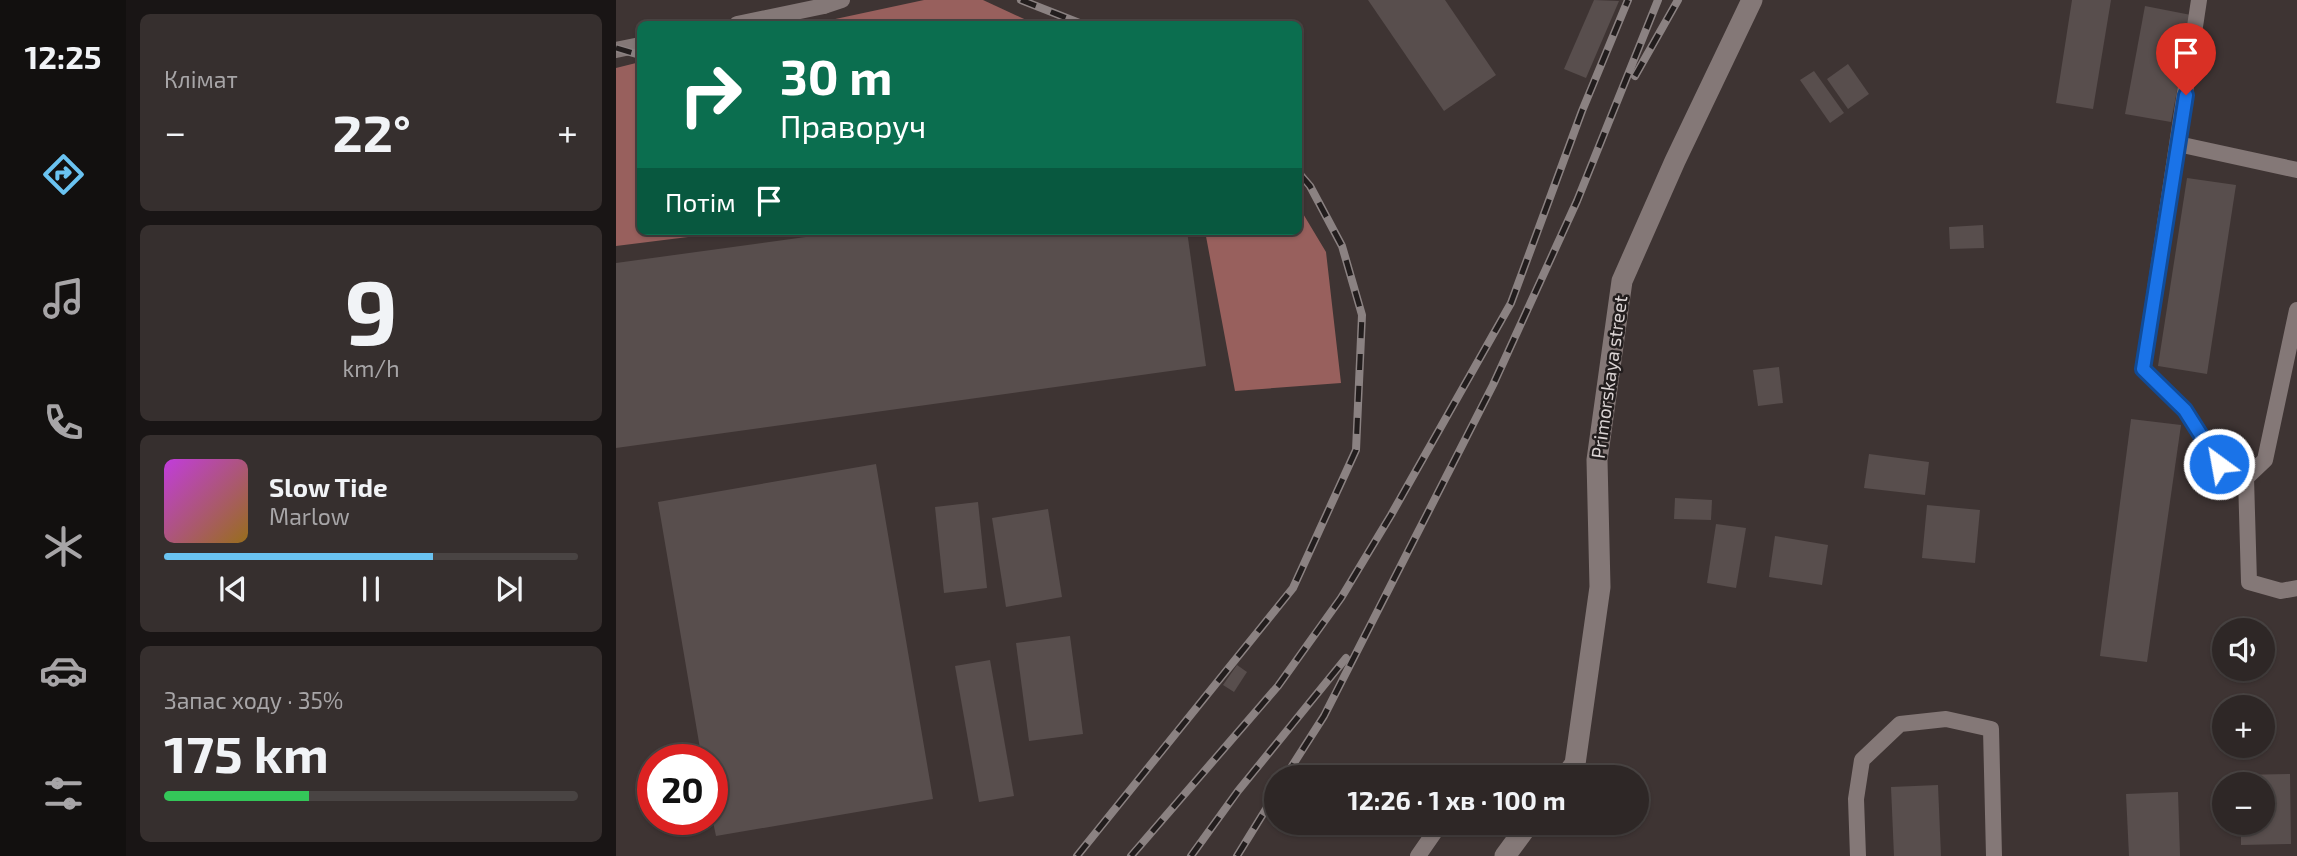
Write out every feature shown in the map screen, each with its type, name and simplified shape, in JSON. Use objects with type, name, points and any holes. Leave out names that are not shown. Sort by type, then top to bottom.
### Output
[{"type":"street","name":"Primorskaya street","points":[[1574,765],[1600,587],[1597,460],[1622,281],[1675,161],[1752,0]]},
{"type":"street","points":[[1505,856],[1520,835]]},
{"type":"lane","points":[[749,21],[842,0]]},
{"type":"lane","points":[[2199,0],[2143,369],[2185,410],[2219,464],[2246,478]]},
{"type":"lane","points":[[616,50],[637,46]]},
{"type":"lane","points":[[2179,144],[2297,170]]},
{"type":"lane","points":[[2297,310],[2265,460],[2246,478],[2249,582],[2281,591],[2297,588]]},
{"type":"lane","points":[[1858,856],[1856,799],[1862,760],[1900,724],[1945,719],[1991,729],[1994,856]]},
{"type":"lane","points":[[1418,856],[1433,835]]},
{"type":"shaded area","points":[[924,0],[983,0],[1028,21],[826,21]]},
{"type":"shaded area","points":[[637,63],[637,235],[704,235],[616,246],[616,68]]},
{"type":"shaded area","points":[[1302,212],[1326,252],[1341,383],[1235,391],[1206,235],[1302,235]]},
{"type":"building","points":[[1368,0],[1445,0],[1496,75],[1444,111]]},
{"type":"building","points":[[1594,0],[1619,1],[1586,78],[1564,69]]},
{"type":"building","points":[[2072,0],[2111,0],[2093,109],[2056,103]]},
{"type":"building","points":[[2145,6],[2191,15],[2171,122],[2125,114]]},
{"type":"building","points":[[1848,64],[1869,94],[1848,109],[1827,79]]},
{"type":"building","points":[[1814,71],[1844,113],[1830,123],[1800,80]]},
{"type":"building","points":[[2187,178],[2236,185],[2207,374],[2158,366]]},
{"type":"building","points":[[1983,225],[1984,248],[1950,249],[1949,227]]},
{"type":"building","points":[[820,235],[1188,235],[1206,366],[616,448],[616,263]]},
{"type":"building","points":[[1779,367],[1783,403],[1758,406],[1753,370]]},
{"type":"building","points":[[2131,419],[2181,425],[2147,662],[2100,656]]},
{"type":"building","points":[[1869,454],[1929,462],[1925,495],[1864,488]]},
{"type":"building","points":[[876,464],[933,799],[728,834],[728,744],[699,744],[658,502]]},
{"type":"building","points":[[1675,498],[1712,500],[1711,520],[1674,519]]},
{"type":"building","points":[[978,502],[987,588],[944,593],[935,507]]},
{"type":"building","points":[[1927,505],[1980,510],[1975,563],[1922,558]]},
{"type":"building","points":[[1048,509],[1062,597],[1006,607],[992,518]]},
{"type":"building","points":[[1716,524],[1746,528],[1736,588],[1707,583]]},
{"type":"building","points":[[1775,536],[1828,545],[1822,585],[1769,577]]},
{"type":"building","points":[[1070,636],[1083,734],[1029,741],[1016,643]]},
{"type":"building","points":[[990,660],[1014,796],[979,802],[955,666]]},
{"type":"building","points":[[1237,665],[1247,672],[1234,692],[1223,685]]},
{"type":"building","points":[[2275,774],[2290,774],[2291,844],[2241,845],[2241,835],[2275,835]]},
{"type":"building","points":[[1938,785],[1941,856],[1894,856],[1891,787]]},
{"type":"building","points":[[2178,792],[2180,856],[2129,856],[2126,794]]},
{"type":"railway","points":[[1021,0],[1074,21]]},
{"type":"railway","points":[[1131,856],[1278,686],[1341,598],[1391,515],[1511,303],[1582,111],[1628,0]]},
{"type":"railway","points":[[1293,765],[1324,716],[1493,385],[1577,201],[1658,0]]},
{"type":"railway","points":[[1635,76],[1678,0]]},
{"type":"railway","points":[[616,48],[637,54]]},
{"type":"railway","points":[[1077,856],[1293,588],[1356,450],[1362,315],[1342,246],[1310,186],[1302,177]]},
{"type":"railway","points":[[1191,856],[1238,791],[1346,658]]},
{"type":"railway","points":[[1237,856],[1264,812]]},
{"type":"route","points":[[2186,95],[2143,369],[2185,410],[2219,464]]}]
